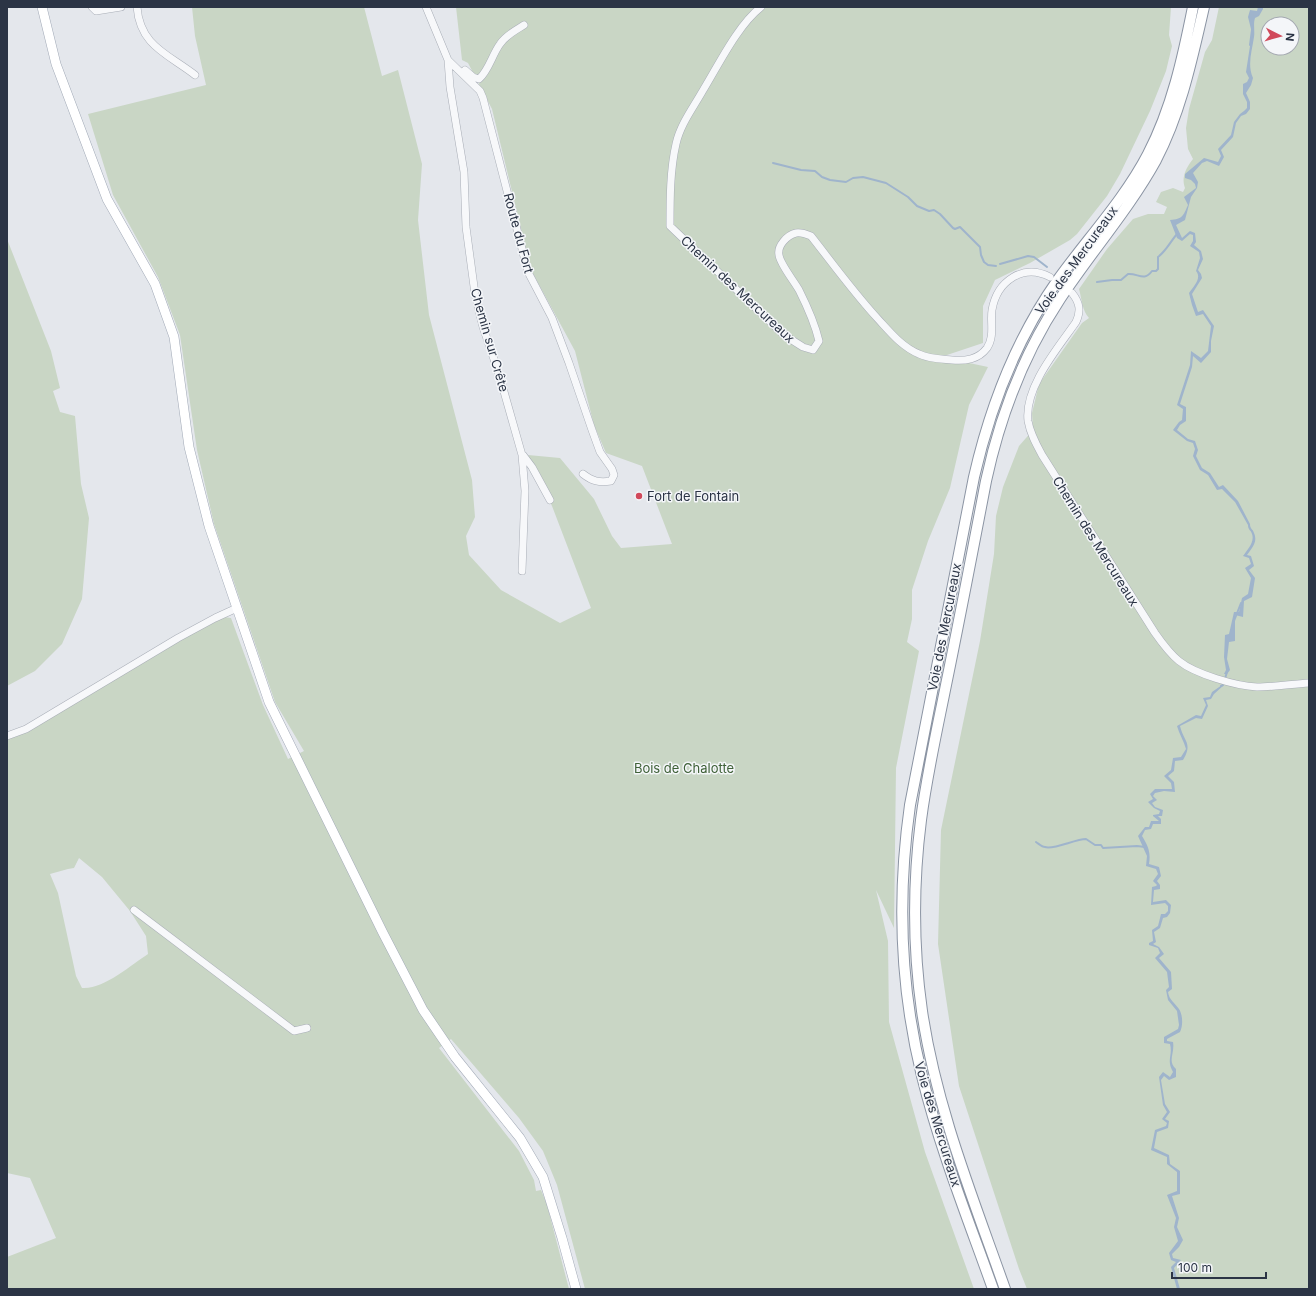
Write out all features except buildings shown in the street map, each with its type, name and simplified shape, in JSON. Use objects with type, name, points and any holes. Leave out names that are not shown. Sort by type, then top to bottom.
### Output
[{"type":"highway","name":"Voie des Mercureaux","points":[[993,1289],[935,1124],[920,1070],[911,1022],[904,963],[902,902],[904,854],[912,793],[973,483],[982,442],[995,401],[1010,364],[1035,314],[1064,271],[1122,195],[1148,154],[1163,122],[1174,88],[1193,7]]},
{"type":"highway","name":"Voie des Mercureaux","points":[[1006,1289],[947,1121],[933,1068],[924,1021],[917,962],[915,903],[918,849],[924,796],[986,481],[994,445],[1007,405],[1023,364],[1052,311],[1130,201],[1162,148],[1184,90],[1204,7]]},
{"type":"main road","points":[[42,7],[56,64],[107,199],[155,284],[174,338],[189,447],[209,526],[269,702],[383,933],[423,1010],[455,1057],[520,1138],[543,1177],[576,1289]]},
{"type":"street","points":[[92,7],[96,11],[121,7]]},
{"type":"street","points":[[137,7],[138,18],[143,31],[151,43],[160,52],[195,75]]},
{"type":"street","name":"Route du Fort","points":[[426,7],[448,60],[480,91],[483,98],[528,272],[552,318],[570,363],[600,452],[612,469],[614,475],[611,481],[601,483],[591,480],[583,474]]},
{"type":"street","name":"Chemin des Mercureaux","points":[[761,7],[747,21],[728,49],[683,125],[676,143],[672,169],[670,226],[784,335],[803,347],[813,350],[819,341],[799,289],[779,257],[778,249],[782,242],[795,233],[804,233],[811,236],[862,302],[900,341],[918,354],[933,358],[967,361],[979,355],[985,350],[992,336],[993,304],[1002,288],[1008,281],[1023,272],[1032,271],[1039,272],[1050,278]]},
{"type":"street","points":[[448,60],[455,61],[473,77],[479,79],[484,74],[501,42],[512,32],[524,25]]},
{"type":"street","name":"Chemin sur Crête","points":[[448,60],[450,87],[464,172],[466,227],[475,294],[483,327],[499,374],[522,455],[525,491],[522,571]]},
{"type":"street","name":"Chemin des Mercureaux","points":[[1072,293],[1079,304],[1076,322],[1041,374],[1028,410],[1028,420],[1031,432],[1042,455],[1155,633],[1167,649],[1179,661],[1192,669],[1208,675],[1230,682],[1256,687],[1309,683]]},
{"type":"street","points":[[522,455],[532,467],[550,500]]},
{"type":"street","points":[[7,736],[26,729],[178,638],[236,608]]},
{"type":"street","points":[[134,910],[294,1031],[307,1028]]},
{"type":"green space","name":"Bois de Chalotte","points":[[192,7],[364,7],[382,76],[398,70],[422,164],[418,220],[429,315],[472,480],[475,517],[466,536],[469,555],[501,590],[560,623],[591,608],[552,506],[528,455],[560,458],[594,499],[612,536],[621,548],[672,544],[642,466],[606,453],[594,425],[575,351],[531,270],[492,109],[468,63],[462,60],[456,7],[1171,7],[1169,35],[1172,46],[1166,71],[1150,111],[1120,174],[1107,196],[1077,234],[1070,240],[1030,263],[995,280],[983,306],[983,343],[941,357],[988,367],[969,405],[950,488],[928,541],[912,590],[912,619],[907,642],[919,651],[896,768],[894,928],[876,890],[888,941],[889,1022],[925,1152],[974,1289],[585,1289],[557,1185],[543,1151],[519,1118],[451,1039],[439,1048],[519,1151],[534,1180],[536,1191],[541,1190],[547,1205],[569,1289],[7,1289],[7,1257],[56,1238],[30,1178],[7,1173],[7,739],[178,641],[224,617],[231,618],[263,705],[288,759],[304,751],[275,702],[214,524],[197,450],[180,335],[158,277],[113,195],[88,114],[206,85],[195,36]],"holes":[[[79,858],[102,877],[130,911],[146,936],[148,954],[108,981],[90,988],[82,988],[76,976],[58,893],[50,874],[74,868]]]},
{"type":"green space","points":[[1219,7],[1309,7],[1309,1289],[1027,1289],[1019,1269],[959,1086],[938,944],[941,830],[980,641],[994,554],[996,516],[1003,487],[1019,446],[1033,430],[1032,413],[1039,384],[1082,323],[1089,318],[1084,308],[1079,289],[1107,249],[1133,219],[1148,214],[1164,214],[1167,207],[1156,202],[1161,192],[1173,188],[1183,192],[1185,188],[1184,176],[1193,159],[1188,149],[1186,128],[1189,109],[1205,52],[1212,40]]},
{"type":"green space","points":[[7,239],[51,351],[60,388],[53,391],[60,412],[75,416],[81,484],[89,518],[82,599],[62,644],[35,671],[7,686]]},
{"type":"water","points":[[1258,7],[1263,7],[1263,9],[1259,16],[1254,20],[1254,35],[1250,63],[1253,78],[1246,93],[1250,102],[1250,109],[1246,114],[1241,116],[1236,123],[1233,137],[1221,150],[1224,157],[1219,166],[1207,161],[1202,163],[1193,173],[1198,182],[1197,188],[1191,197],[1185,220],[1176,225],[1182,238],[1190,231],[1195,233],[1196,242],[1194,245],[1201,251],[1203,259],[1198,270],[1202,278],[1192,294],[1198,312],[1203,310],[1214,326],[1211,341],[1211,352],[1201,363],[1193,356],[1192,367],[1180,404],[1186,407],[1186,421],[1180,425],[1177,430],[1188,439],[1195,441],[1198,450],[1196,456],[1202,468],[1210,473],[1219,487],[1223,485],[1238,501],[1255,536],[1254,545],[1247,555],[1251,556],[1254,566],[1249,570],[1255,578],[1252,597],[1244,601],[1243,617],[1235,615],[1235,641],[1229,642],[1227,659],[1230,670],[1227,674],[1224,674],[1226,670],[1224,657],[1225,635],[1229,634],[1234,612],[1239,612],[1242,598],[1248,594],[1251,578],[1245,568],[1251,564],[1249,558],[1243,556],[1250,546],[1253,537],[1235,502],[1222,489],[1217,490],[1208,475],[1200,470],[1193,456],[1195,449],[1193,443],[1187,441],[1173,430],[1182,420],[1183,409],[1177,405],[1190,365],[1191,351],[1201,358],[1208,351],[1211,326],[1203,314],[1196,316],[1189,293],[1198,279],[1198,274],[1196,271],[1200,258],[1199,252],[1190,246],[1193,241],[1193,235],[1190,234],[1182,241],[1177,238],[1170,220],[1178,219],[1182,216],[1188,205],[1184,197],[1196,188],[1195,184],[1191,180],[1185,178],[1185,174],[1204,158],[1218,162],[1221,156],[1218,149],[1231,135],[1234,122],[1247,108],[1247,102],[1243,94],[1243,84],[1247,82],[1249,78],[1246,72],[1252,33],[1248,17],[1250,10],[1257,11]]},
{"type":"water","points":[[1224,685],[1214,694],[1211,699],[1206,700],[1208,706],[1202,719],[1196,718],[1180,726],[1188,746],[1183,760],[1175,761],[1174,771],[1168,776],[1174,782],[1175,792],[1164,791],[1155,793],[1153,796],[1157,800],[1152,803],[1155,807],[1163,810],[1162,816],[1158,816],[1161,819],[1161,824],[1153,824],[1151,829],[1145,830],[1142,836],[1150,856],[1149,864],[1159,867],[1161,876],[1157,881],[1160,885],[1160,889],[1154,890],[1153,902],[1166,900],[1171,905],[1170,913],[1167,917],[1163,918],[1160,928],[1154,932],[1156,942],[1153,944],[1159,947],[1164,954],[1159,958],[1171,972],[1172,989],[1168,992],[1171,999],[1180,1011],[1182,1020],[1180,1032],[1167,1039],[1167,1041],[1173,1042],[1172,1063],[1176,1069],[1176,1077],[1169,1080],[1164,1076],[1161,1080],[1165,1104],[1170,1112],[1165,1119],[1169,1121],[1168,1128],[1157,1132],[1154,1148],[1169,1155],[1170,1164],[1180,1171],[1180,1194],[1172,1196],[1179,1218],[1177,1227],[1183,1240],[1172,1254],[1173,1258],[1181,1260],[1174,1268],[1180,1289],[1177,1289],[1171,1267],[1176,1262],[1171,1260],[1169,1253],[1178,1241],[1174,1227],[1176,1218],[1167,1195],[1177,1191],[1177,1172],[1167,1164],[1167,1157],[1151,1150],[1155,1130],[1166,1126],[1167,1123],[1162,1119],[1167,1112],[1163,1105],[1159,1077],[1163,1072],[1170,1077],[1173,1072],[1170,1064],[1170,1044],[1164,1043],[1164,1037],[1178,1029],[1179,1025],[1177,1011],[1168,1000],[1166,990],[1169,987],[1167,972],[1155,958],[1160,953],[1158,948],[1149,945],[1149,943],[1153,941],[1152,930],[1158,926],[1161,914],[1165,914],[1168,911],[1168,906],[1165,903],[1151,905],[1152,887],[1157,885],[1153,881],[1158,874],[1156,869],[1146,866],[1147,856],[1138,836],[1145,827],[1149,827],[1151,821],[1159,821],[1153,815],[1159,814],[1160,811],[1148,802],[1153,799],[1150,794],[1155,789],[1172,789],[1171,783],[1164,776],[1171,770],[1173,758],[1181,757],[1186,749],[1177,726],[1196,715],[1201,716],[1206,705],[1203,698],[1210,697],[1212,692]]},
{"type":"waterway","points":[[1250,45],[1252,30]]},
{"type":"waterway","points":[[773,163],[801,170],[815,171],[822,177],[830,180],[846,182],[853,178],[863,177],[886,183],[908,197],[917,206],[929,211],[934,210],[940,214],[953,228],[955,229],[960,227],[980,247],[984,262],[988,265],[996,266]]},
{"type":"waterway","points":[[1097,282],[1121,280],[1128,274],[1144,277],[1152,271],[1156,271],[1158,269],[1158,257],[1177,234]]},
{"type":"waterway","points":[[1000,264],[1028,256],[1034,257],[1047,267]]},
{"type":"waterway","points":[[1234,621],[1241,603]]},
{"type":"waterway","points":[[1221,686],[1223,685],[1227,672]]},
{"type":"waterway","points":[[1036,842],[1049,848],[1081,839],[1086,839],[1095,845],[1101,845],[1103,848],[1145,847]]},
{"type":"place","name":"Fort de Fontain","points":[[639,496]]}]
